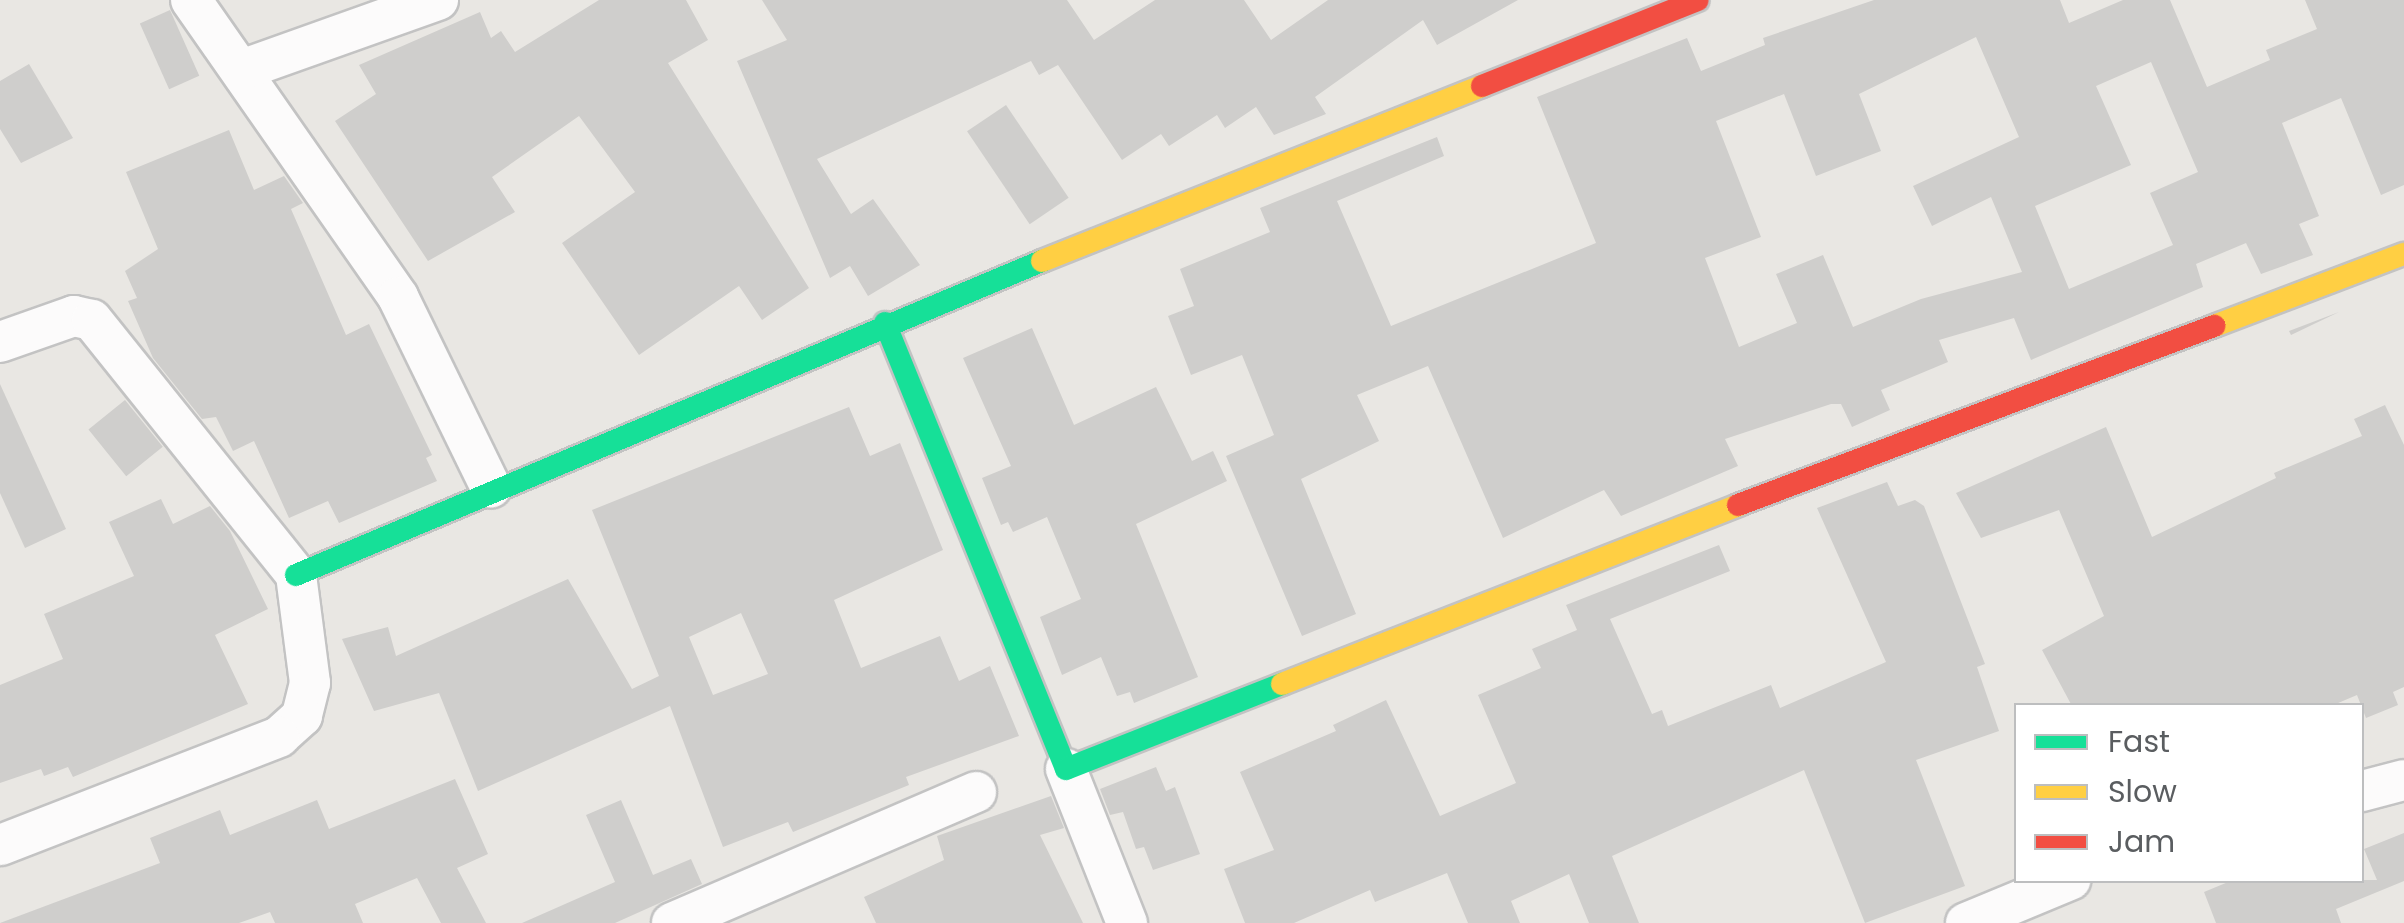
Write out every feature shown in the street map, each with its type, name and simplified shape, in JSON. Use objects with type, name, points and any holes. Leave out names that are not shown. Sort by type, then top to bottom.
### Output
[{"type":"street","points":[[191,0],[244,69],[398,297],[490,488]]},
{"type":"street","points":[[244,69],[438,0]]},
{"type":"street","points":[[296,575],[490,488],[886,323],[1698,0]]},
{"type":"street","points":[[1066,769],[1674,529],[2404,254]]},
{"type":"street","points":[[0,342],[74,316],[92,320],[296,575],[310,684],[302,716],[279,737],[0,846]]},
{"type":"street","points":[[886,323],[1127,923]]},
{"type":"street","points":[[2364,790],[2404,780]]},
{"type":"street","points":[[672,923],[976,792]]},
{"type":"street","points":[[1966,923],[2063,883]]},
{"type":"building","points":[[599,0],[686,0],[708,40],[668,63],[809,288],[762,320],[739,286],[639,355],[562,243],[635,192],[579,116],[492,177],[515,212],[428,261],[335,121],[376,94],[359,65],[480,12],[491,38],[501,31],[515,52]]},
{"type":"building","points":[[762,0],[1067,0],[1094,40],[1155,0],[1244,0],[1271,40],[1328,0],[1518,0],[1437,45],[1423,20],[1315,97],[1326,114],[1274,135],[1256,107],[1225,128],[1217,115],[1169,146],[1161,134],[1122,160],[1058,65],[1039,75],[1031,61],[817,159],[851,214],[873,199],[920,265],[868,296],[850,266],[830,278],[737,61],[787,40]]},
{"type":"building","points":[[1874,0],[2060,0],[2069,23],[2123,0],[2170,0],[2207,87],[2270,60],[2266,50],[2317,29],[2305,0],[2404,0],[2404,185],[2381,195],[2341,98],[2282,123],[2319,216],[2299,224],[2313,255],[2261,274],[2246,243],[2196,264],[2203,287],[2031,360],[2014,318],[1939,340],[1948,362],[1881,390],[1890,410],[1852,427],[1841,404],[1831,404],[1725,439],[1738,466],[1621,516],[1604,490],[1503,538],[1428,366],[1357,395],[1379,441],[1301,479],[1356,614],[1302,636],[1226,456],[1274,435],[1242,355],[1191,375],[1168,316],[1194,306],[1180,269],[1270,232],[1260,208],[1437,137],[1444,156],[1337,201],[1391,326],[1596,243],[1537,97],[1687,38],[1701,71],[1765,45],[1763,38]],"holes":[[[1976,37],[2019,137],[1913,186],[1932,226],[1991,197],[2022,272],[1921,299],[1853,327],[1823,255],[1776,274],[1797,323],[1739,347],[1705,258],[1761,237],[1716,121],[1784,94],[1816,176],[1881,151],[1859,94]],[[2151,62],[2198,172],[2150,193],[2173,245],[2069,289],[2035,206],[2131,165],[2096,86]]]},
{"type":"building","points":[[170,10],[199,76],[169,89],[140,23]]},
{"type":"building","points":[[29,64],[73,138],[21,163],[0,129],[0,81]]},
{"type":"building","points":[[1006,105],[1069,198],[1030,224],[967,131]]},
{"type":"building","points":[[229,130],[254,190],[284,176],[303,203],[291,209],[346,335],[369,324],[432,455],[426,458],[437,481],[339,523],[328,501],[289,518],[254,441],[233,451],[216,417],[202,419],[153,358],[128,301],[137,298],[125,271],[158,249],[126,172]]},
{"type":"building","points":[[2339,312],[2291,335],[2289,331]]},
{"type":"building","points":[[1032,328],[1074,425],[1156,387],[1192,461],[1213,451],[1227,481],[1136,524],[1198,677],[1134,703],[1130,692],[1117,696],[1101,657],[1062,675],[1040,617],[1081,599],[1047,517],[1013,532],[1008,522],[1001,525],[982,478],[1011,466],[963,358]]},
{"type":"building","points":[[0,384],[66,529],[25,548],[0,493]]},
{"type":"building","points":[[125,400],[163,447],[126,476],[88,430]]},
{"type":"building","points":[[2385,405],[2404,445],[2404,687],[2393,692],[2398,705],[2366,718],[2364,703],[2357,695],[2338,703],[2070,703],[2042,650],[2104,616],[2059,510],[1981,538],[1956,493],[2106,427],[2152,537],[2276,478],[2274,473],[2362,436],[2354,419]]},
{"type":"building","points":[[849,407],[870,456],[900,443],[943,550],[834,600],[861,668],[940,636],[959,681],[990,666],[1019,736],[906,777],[909,785],[793,832],[788,822],[723,847],[670,706],[478,791],[439,693],[374,711],[342,639],[388,627],[396,656],[568,579],[632,689],[659,676],[592,510]],"holes":[[[741,613],[768,674],[713,695],[689,637]]]},
{"type":"building","points":[[1887,482],[1898,506],[1915,500],[1924,506],[1985,664],[1977,667],[1999,731],[1916,760],[1965,886],[1865,923],[1804,770],[1612,856],[1639,923],[1589,923],[1569,874],[1511,901],[1520,923],[1468,923],[1447,873],[1375,902],[1370,890],[1294,923],[1245,923],[1224,869],[1274,850],[1240,772],[1336,731],[1333,725],[1386,700],[1440,816],[1516,783],[1478,695],[1541,668],[1532,649],[1577,630],[1566,605],[1719,545],[1730,571],[1610,619],[1652,714],[1662,710],[1668,726],[1771,685],[1780,708],[1886,662],[1817,508]]},
{"type":"building","points":[[161,499],[173,524],[210,506],[230,531],[268,609],[215,635],[248,704],[73,777],[68,767],[44,776],[41,769],[0,783],[0,685],[63,659],[44,614],[134,576],[109,522]]},
{"type":"building","points":[[1156,767],[1166,791],[1175,787],[1200,854],[1153,870],[1144,847],[1136,849],[1123,812],[1110,815],[1100,789]]},
{"type":"building","points":[[455,779],[488,854],[457,868],[486,923],[441,923],[417,878],[355,904],[363,923],[275,923],[270,912],[239,923],[0,923],[160,863],[150,838],[220,810],[230,835],[317,800],[329,829]]},
{"type":"building","points":[[1051,796],[1064,828],[1040,835],[1083,923],[876,923],[864,897],[944,860],[937,836]]},
{"type":"building","points":[[621,800],[653,875],[691,859],[702,884],[615,923],[522,923],[615,882],[586,815]]},
{"type":"building","points":[[2404,833],[2404,881],[2336,909],[2341,923],[2216,923],[2204,892],[2226,883],[2377,880],[2364,849]]},
{"type":"traffic: fast","points":[[296,575],[1042,261]]},
{"type":"traffic: fast","points":[[885,323],[1066,769],[1282,684]]},
{"type":"traffic: slow","points":[[1042,261],[1482,86]]},
{"type":"traffic: slow","points":[[2214,326],[2404,254]]},
{"type":"traffic: slow","points":[[1282,684],[1738,505]]},
{"type":"traffic: jam","points":[[1482,86],[1698,0]]},
{"type":"traffic: jam","points":[[1738,505],[2214,326]]}]
